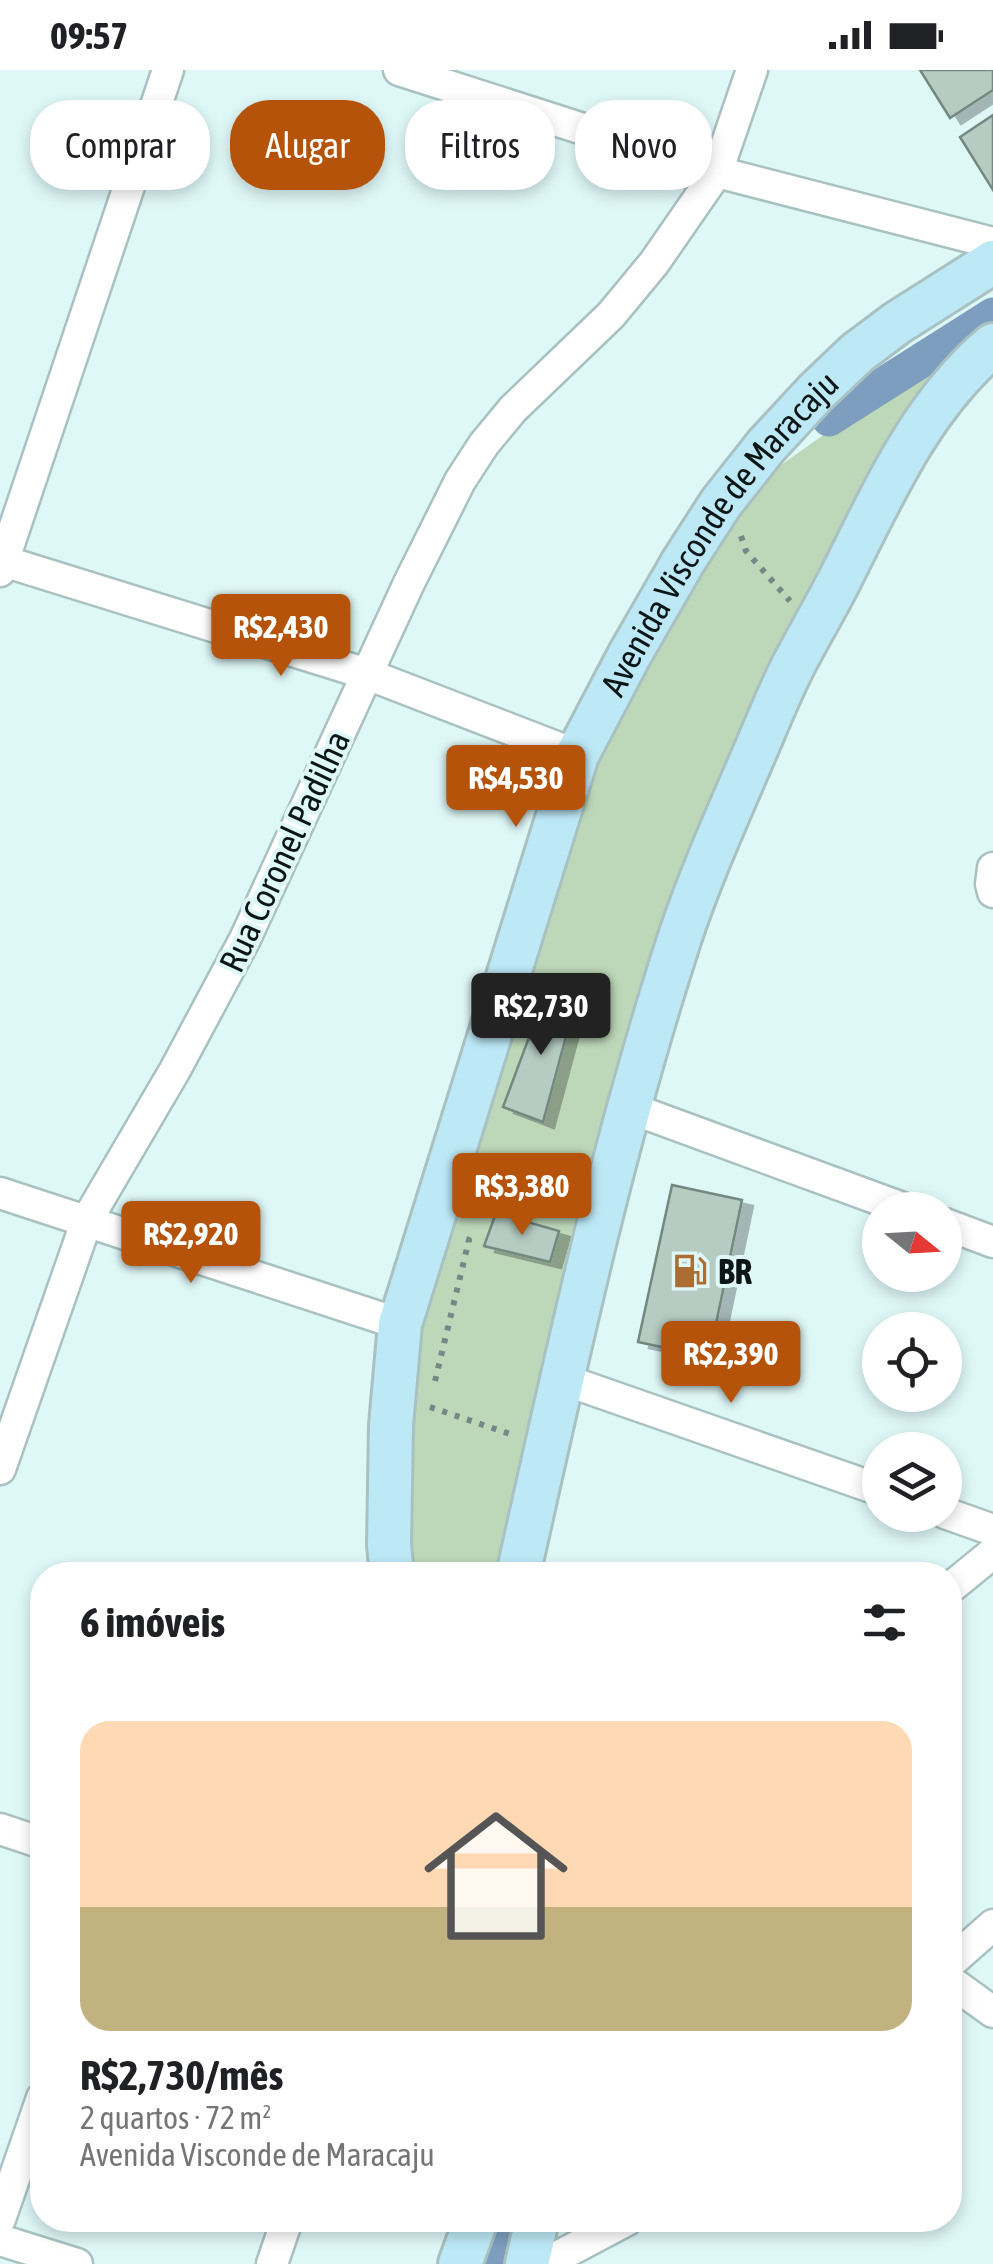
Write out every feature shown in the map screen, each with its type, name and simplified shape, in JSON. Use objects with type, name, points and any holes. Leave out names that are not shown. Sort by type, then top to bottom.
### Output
[{"type":"main road","name":"Avenida Visconde de Maracaju","points":[[391,1562],[390,1425],[400,1324],[577,755],[683,562],[766,446],[857,353],[993,262]]},
{"type":"main road","points":[[521,1562],[630,1108],[681,935],[713,849],[792,668],[890,478],[924,422],[993,345]]},
{"type":"main road","points":[[460,2264],[472,2232]]},
{"type":"main road","points":[[527,2264],[534,2232]]},
{"type":"street","points":[[168,70],[1,564],[367,674],[577,755]]},
{"type":"street","points":[[399,70],[717,172],[993,243]]},
{"type":"street","name":"Rua Coronel Padilha","points":[[0,1469],[87,1220],[175,1070],[245,939],[460,481],[513,409],[611,316],[654,263],[717,172],[752,70]]},
{"type":"street","points":[[993,868],[993,892]]},
{"type":"street","points":[[630,1108],[862,1193]]},
{"type":"street","points":[[0,1193],[400,1324]]},
{"type":"street","points":[[962,1230],[993,1242]]},
{"type":"street","points":[[562,1379],[862,1484]]},
{"type":"street","points":[[962,1519],[993,1530]]},
{"type":"street","points":[[962,1578],[993,1553]]},
{"type":"street","points":[[0,1828],[30,1839]]},
{"type":"street","points":[[962,1953],[993,1925]]},
{"type":"street","points":[[962,1990],[993,2012]]},
{"type":"street","points":[[0,2219],[30,2133]]},
{"type":"street","points":[[272,2264],[283,2232]]},
{"type":"street","points":[[544,2264],[604,2232]]},
{"type":"street","points":[[0,2240],[76,2264]]},
{"type":"path","points":[[728,496],[746,551],[792,603],[826,606]]},
{"type":"path","points":[[430,1227],[469,1240],[433,1388]]},
{"type":"path","points":[[428,1406],[547,1446]]},
{"type":"green space","points":[[929,360],[938,373],[785,652],[501,1562],[409,1562],[407,1378],[445,1230],[535,964],[596,752],[750,487]]},
{"type":"building","points":[[920,70],[993,70],[993,90],[950,118]]},
{"type":"building","points":[[993,115],[993,190],[960,137]]},
{"type":"building","points":[[546,992],[576,999],[543,1122],[503,1107]]},
{"type":"building","name":"BR","points":[[672,1185],[742,1200],[709,1357],[638,1342]]},
{"type":"building","points":[[496,1213],[559,1231],[550,1262],[484,1246]]},
{"type":"building","points":[[579,2232],[606,2232],[592,2240]]},
{"type":"waterway","points":[[829,419],[993,315]]},
{"type":"waterway","points":[[496,2264],[506,2232]]},
{"type":"place","name":"BR","points":[[690,1271]]}]
